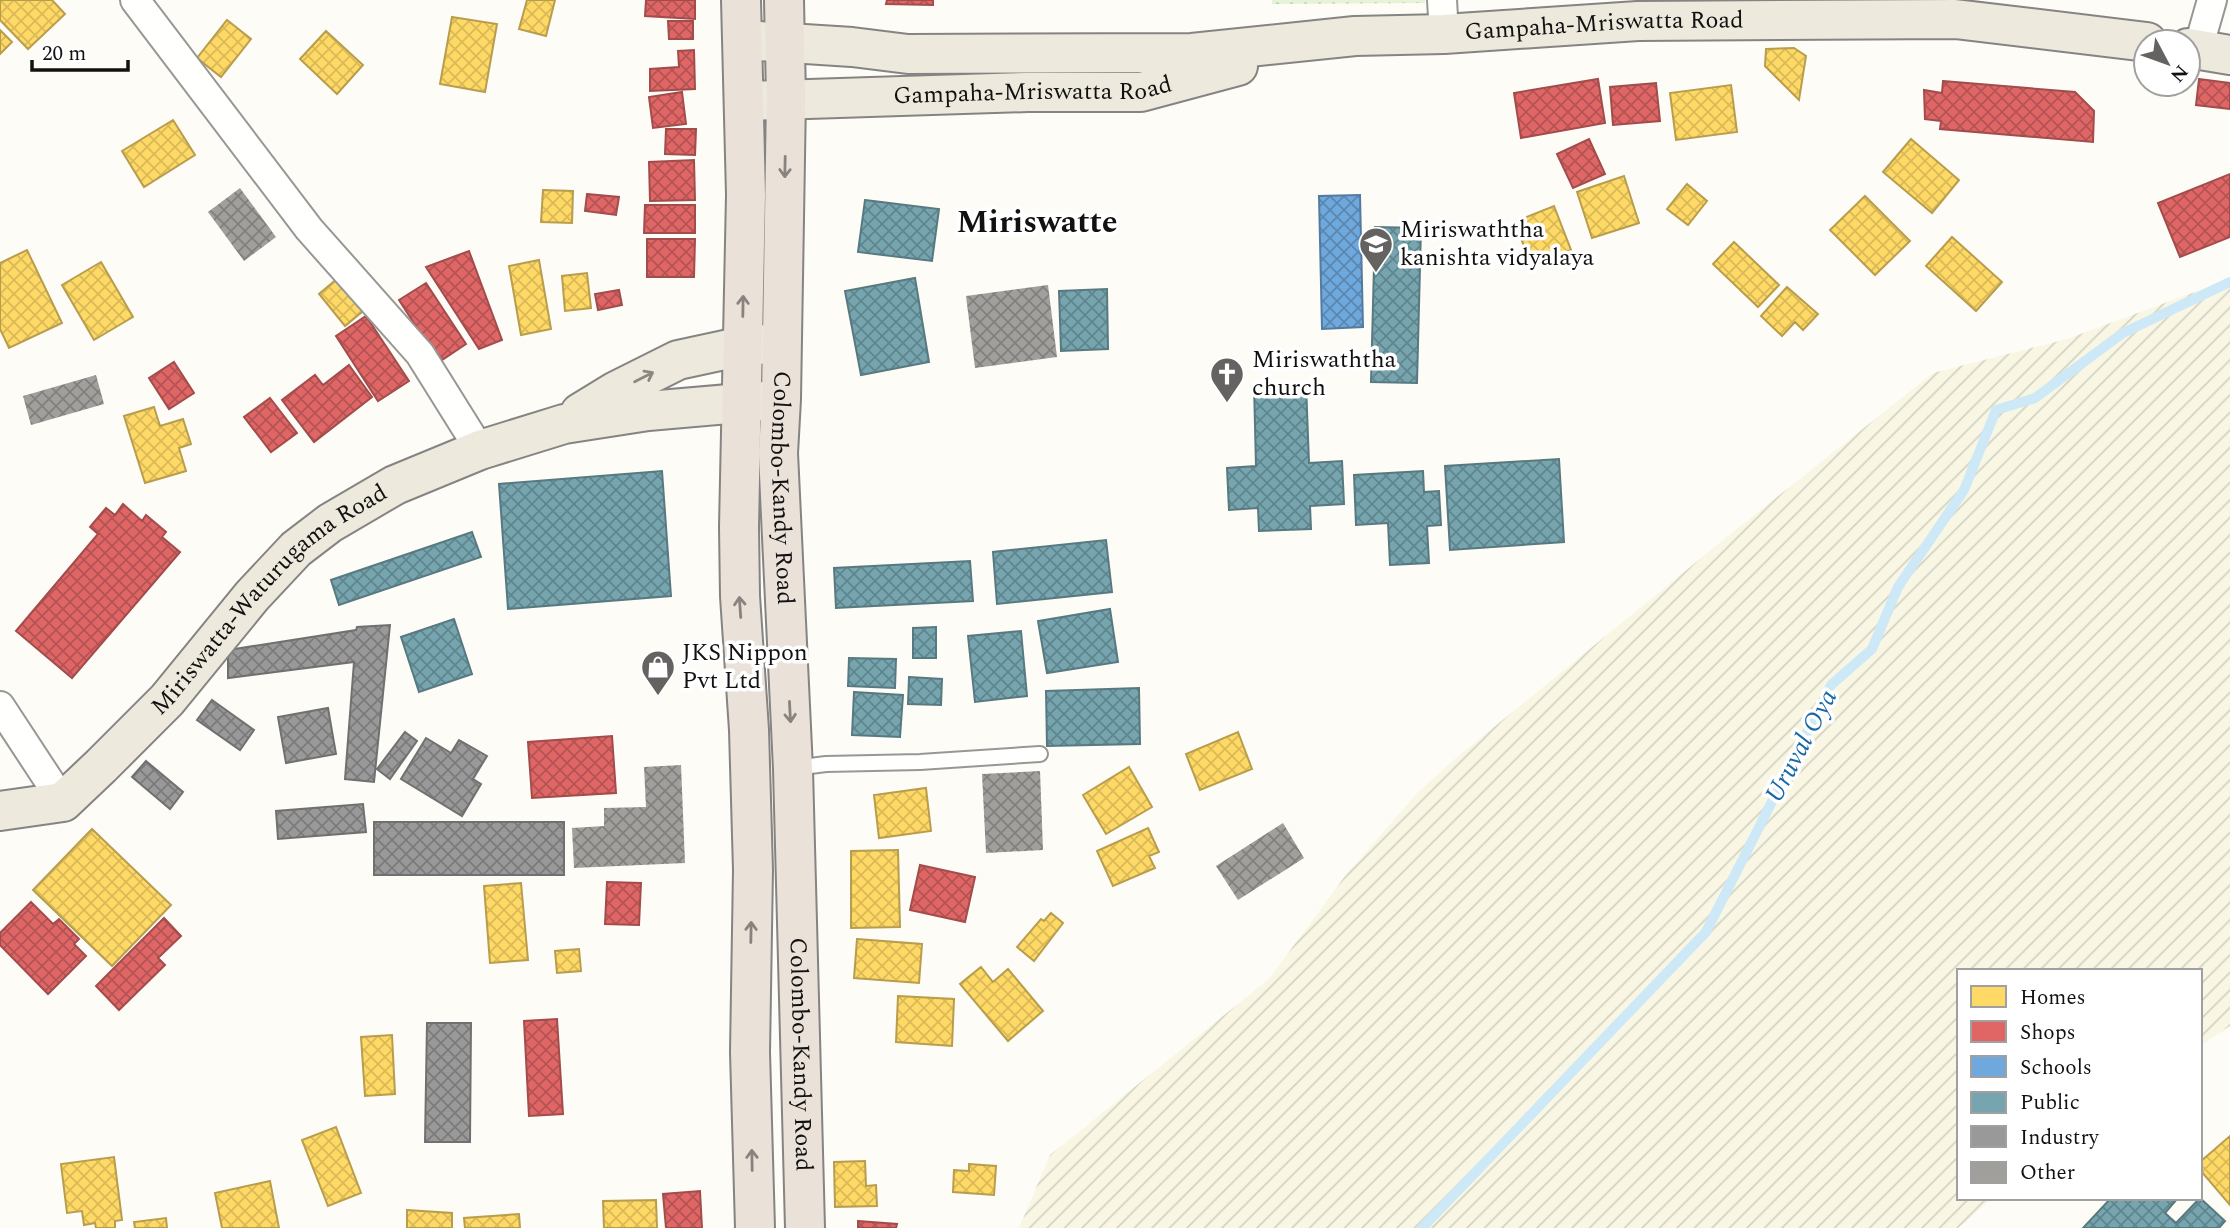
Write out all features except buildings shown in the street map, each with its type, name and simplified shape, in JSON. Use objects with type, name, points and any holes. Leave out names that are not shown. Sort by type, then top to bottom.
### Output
[{"type":"highway","name":"Colombo-Kandy Road","points":[[741,0],[746,195],[740,596],[749,730],[753,870],[750,1052],[755,1228]]},
{"type":"highway","name":"Colombo-Kandy Road","points":[[784,0],[786,98],[778,453],[793,769],[805,1228]]},
{"type":"main road","name":"Gampaha-Mriswatta Road","points":[[744,101],[1028,92],[1141,92],[1355,36],[1443,17],[1638,21],[1955,19],[2132,40]]},
{"type":"main road","name":"Gampaha-Mriswatta Road","points":[[743,40],[852,47],[908,54],[1192,53],[1355,36]]},
{"type":"main road","name":"Miriswatta-Waturugama Road","points":[[564,424],[616,391],[678,360],[743,346],[781,343]]},
{"type":"main road","name":"Miriswatta-Waturugama Road","points":[[63,802],[167,700],[282,562],[312,535],[395,485],[481,450],[564,424],[648,411],[780,400]]},
{"type":"main road","points":[[0,811],[63,802]]},
{"type":"street","points":[[135,0],[309,229],[420,354],[481,450]]},
{"type":"street","points":[[2205,51],[2211,0]]},
{"type":"street","points":[[0,706],[63,802]]},
{"type":"lane","points":[[793,769],[826,764],[920,762],[1040,754]]},
{"type":"shaded area","points":[[2230,279],[2230,1026],[2202,1045],[2202,969],[1957,969],[1957,1200],[1991,1200],[1958,1228],[1019,1228],[1050,1155],[1269,979],[1345,876],[1418,792],[1456,758],[1933,373],[2067,339]]},
{"type":"green space","points":[[1272,0],[1425,0],[1425,3],[1272,4]]},
{"type":"waterway","name":"Uruval Oya","points":[[1422,1228],[1706,932],[1831,685],[1872,649],[1898,587],[1964,490],[1996,410],[2035,398],[2123,333],[2230,282]]},
{"type":"place","name":"Miriswaththa kanishta vidyalaya","points":[[1376,274]]},
{"type":"place","name":"Miriswaththa church","points":[[1227,404]]},
{"type":"place","name":"JKS Nippon Pvt Ltd","points":[[658,697]]},
{"type":"district","name":"Miriswatte","points":[[1037,222]]}]
